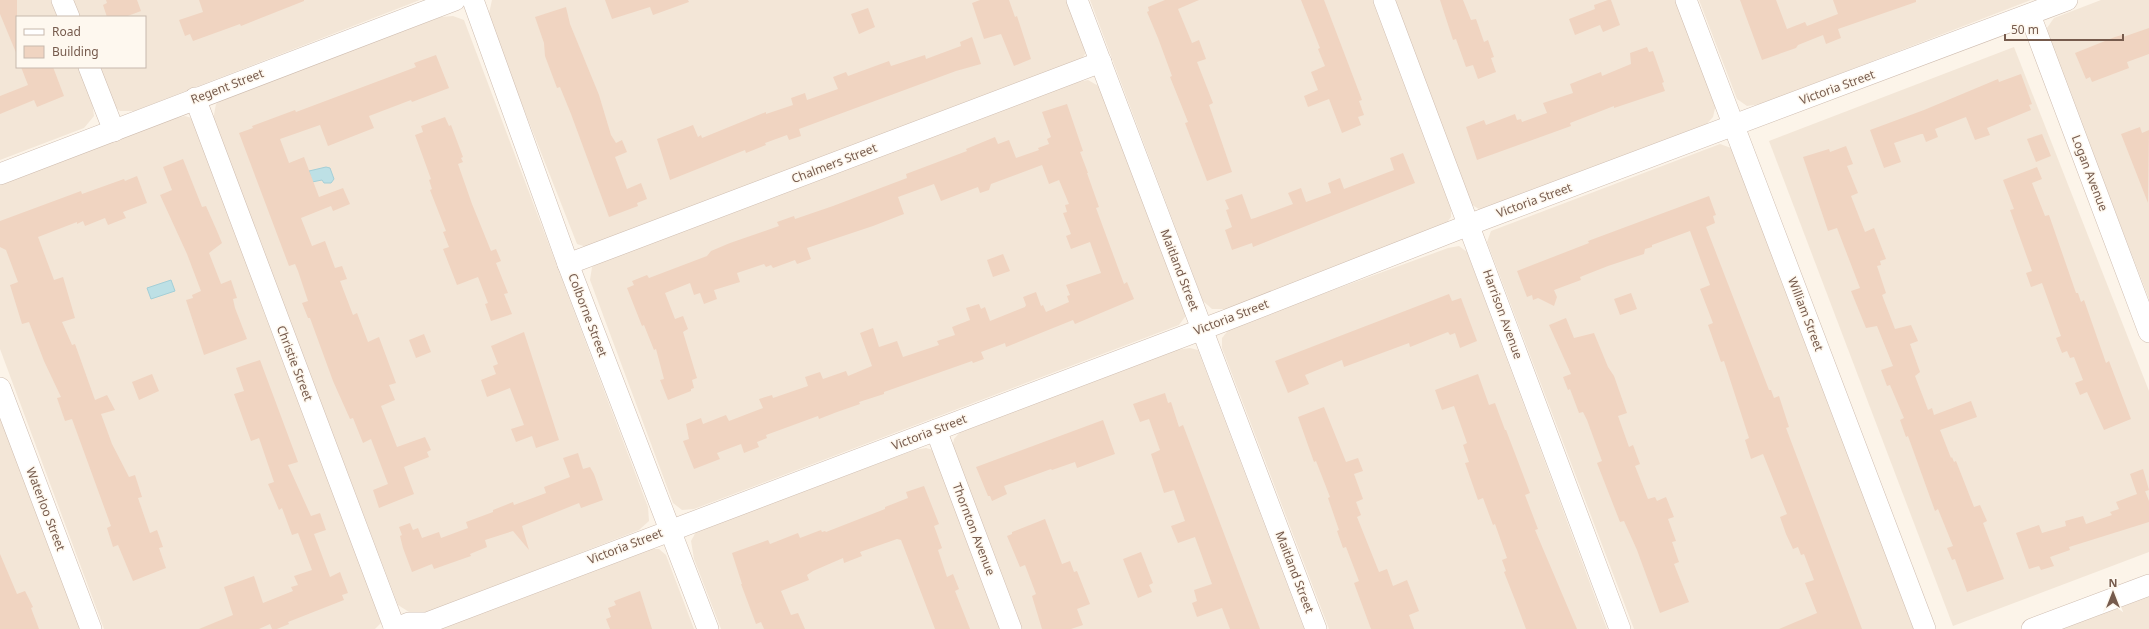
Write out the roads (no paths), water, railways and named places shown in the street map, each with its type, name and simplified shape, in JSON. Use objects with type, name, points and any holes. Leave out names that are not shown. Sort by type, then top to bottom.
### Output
[{"type":"street","points":[[62,0],[69,16]]},
{"type":"street","name":"Regent Street","points":[[0,174],[114,131],[195,98],[455,0]]},
{"type":"street","name":"Colborne Street","points":[[473,0],[568,264],[671,529],[708,629]]},
{"type":"street","name":"Maitland Street","points":[[1077,0],[1316,629]]},
{"type":"street","name":"Harrison Avenue","points":[[1384,0],[1470,225],[1620,629]]},
{"type":"street","name":"William Street","points":[[1686,0],[1735,125],[1925,629]]},
{"type":"street","name":"Victoria Street","points":[[395,629],[409,623],[427,623],[1470,225],[2068,0]]},
{"type":"street","name":"Logan Avenue","points":[[2030,15],[2149,332]]},
{"type":"street","name":"Chalmers Street","points":[[568,264],[1101,62]]},
{"type":"street","points":[[89,68],[114,131]]},
{"type":"street","name":"Christie Street","points":[[195,98],[395,629]]},
{"type":"street","name":"Waterloo Street","points":[[0,388],[91,629]]},
{"type":"street","name":"Thornton Avenue","points":[[936,430],[1011,629]]},
{"type":"street","points":[[2032,629],[2149,585]]},
{"type":"water","points":[[326,167],[330,168],[334,179],[331,183],[324,183],[322,180],[312,182],[309,171]]},
{"type":"water","points":[[171,280],[175,291],[151,299],[147,288]]}]
